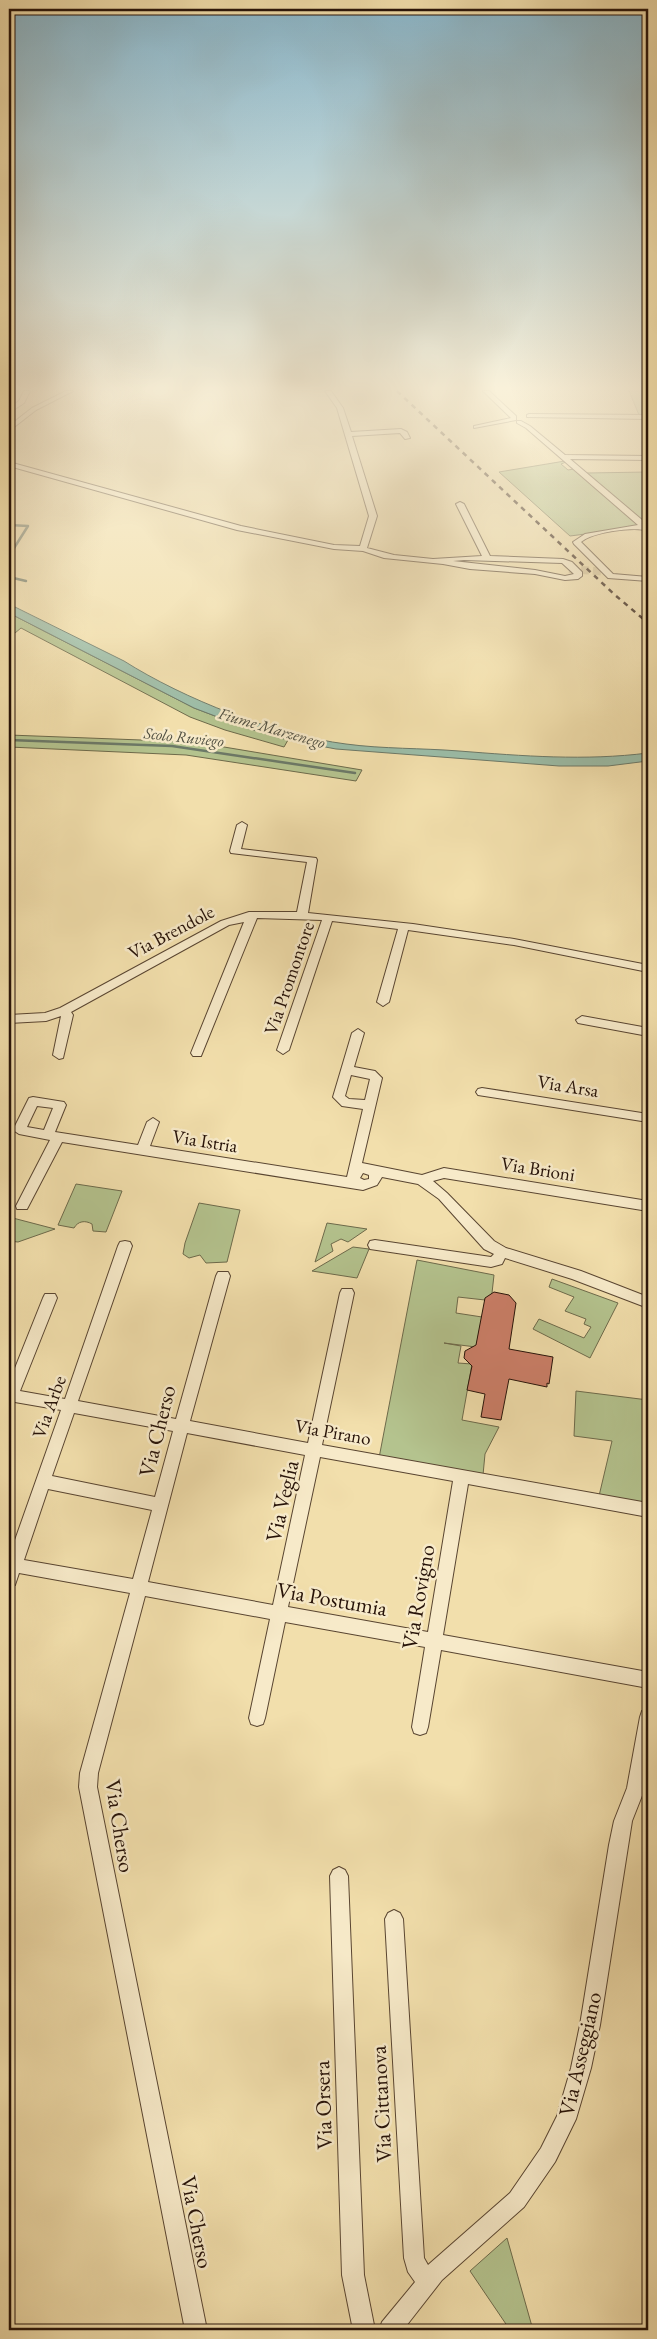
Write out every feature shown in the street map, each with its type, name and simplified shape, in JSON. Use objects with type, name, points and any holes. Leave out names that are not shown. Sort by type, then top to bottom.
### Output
[{"type":"street","points":[[138,500],[226,525],[361,552],[436,561],[569,569]]},
{"type":"street","points":[[361,552],[373,516],[368,500]]},
{"type":"street","points":[[614,500],[646,528]]},
{"type":"street","points":[[460,504],[487,559]]},
{"type":"street","points":[[646,528],[585,536],[578,539],[577,542],[611,576],[648,578]]},
{"type":"street","points":[[487,559],[563,561],[579,574],[575,577],[565,578],[540,572],[470,567],[436,561],[487,559]]},
{"type":"street","points":[[609,572],[648,574]]},
{"type":"street","points":[[242,825],[235,851],[312,860],[302,916]]},
{"type":"street","points":[[198,1052],[250,919],[249,916]]},
{"type":"street","name":"Via Brendole","points":[[9,1019],[46,1017],[64,1011],[212,930],[249,916],[302,916],[404,926],[514,942],[648,969]]},
{"type":"street","name":"Via Promontore","points":[[283,1050],[328,918]]},
{"type":"street","points":[[382,1002],[404,926]]},
{"type":"street","points":[[59,1055],[67,1015],[64,1011]]},
{"type":"street","points":[[582,1020],[648,1032]]},
{"type":"street","points":[[358,1033],[339,1098],[346,1103],[370,1105]]},
{"type":"street","points":[[346,1070],[371,1074],[376,1077],[355,1177]]},
{"type":"street","name":"Via Arsa","points":[[482,1092],[648,1118]]},
{"type":"street","points":[[142,1150],[153,1122]]},
{"type":"street","name":"Via Istria","points":[[22,1206],[53,1136],[142,1150],[355,1177],[367,1185],[373,1182],[376,1177],[372,1170],[422,1180],[443,1196],[490,1245],[502,1252],[576,1276],[648,1303]]},
{"type":"street","name":"Via Brioni","points":[[422,1180],[444,1173],[648,1206]]},
{"type":"street","points":[[375,1245],[491,1262],[496,1260],[502,1252]]},
{"type":"street","name":"Via Arbe","points":[[9,1580],[12,1564],[71,1406],[126,1246]]},
{"type":"street","name":"Via Cherso","points":[[196,2330],[88,1787],[89,1773],[223,1276]]},
{"type":"street","name":"Via Veglia","points":[[257,1718],[315,1449],[346,1293]]},
{"type":"street","name":"Via Pirano","points":[[50,1298],[10,1395],[648,1510]]},
{"type":"street","name":"Via Rovigno","points":[[420,1727],[462,1475]]},
{"type":"street","points":[[43,1481],[161,1505]]},
{"type":"street","name":"Via Postumia","points":[[12,1564],[648,1680]]},
{"type":"street","name":"Via Asseggiano","points":[[390,2330],[428,2282],[459,2250],[518,2200],[548,2155],[566,2119],[581,2068],[590,2025],[618,1845],[623,1821],[636,1788],[648,1717]]},
{"type":"street","name":"Via Orsera","points":[[339,1876],[353,2275],[364,2330]]},
{"type":"street","name":"Via Cittanova","points":[[394,1919],[414,2258],[415,2265],[428,2282]]},
{"type":"green space","points":[[530,500],[609,500],[640,527],[570,536]]},
{"type":"green space","points":[[619,500],[648,500],[648,525]]},
{"type":"green space","points":[[9,613],[194,708],[244,727],[288,740],[284,747],[225,730],[190,717],[21,628],[9,638]]},
{"type":"green space","points":[[9,735],[194,742],[362,770],[356,781],[186,755],[9,747]]},
{"type":"green space","points":[[76,1184],[122,1191],[106,1232],[93,1231],[92,1224],[87,1222],[82,1222],[74,1228],[58,1225]]},
{"type":"green space","points":[[199,1203],[240,1210],[227,1262],[206,1263],[200,1255],[189,1258],[183,1254]]},
{"type":"green space","points":[[9,1217],[55,1229],[18,1242],[9,1241]]},
{"type":"green space","points":[[327,1223],[367,1229],[348,1242],[341,1239],[331,1244],[333,1251],[315,1262]]},
{"type":"green space","points":[[353,1247],[369,1249],[357,1278],[312,1271]]},
{"type":"green space","points":[[417,1260],[494,1275],[492,1293],[485,1300],[458,1297],[456,1313],[482,1317],[476,1347],[444,1343],[461,1346],[458,1363],[472,1364],[462,1420],[499,1427],[485,1454],[483,1475],[379,1458]]},
{"type":"green space","points":[[552,1279],[618,1303],[590,1358],[533,1329],[539,1319],[584,1338],[591,1327],[584,1324],[586,1319],[565,1311],[574,1297],[549,1287]]},
{"type":"green space","points":[[576,1391],[648,1400],[648,1503],[599,1496],[612,1441],[574,1436]]},
{"type":"green space","points":[[507,2238],[533,2330],[510,2330],[470,2271]]},
{"type":"water","name":"Fiume Marzenego","points":[[9,604],[202,702],[290,733],[360,746],[530,756],[601,757],[648,753],[648,761],[608,766],[559,766],[336,749],[288,740],[244,727],[194,708],[9,613]]},
{"type":"building","points":[[494,1292],[509,1295],[516,1303],[509,1349],[553,1357],[547,1387],[509,1379],[501,1420],[481,1417],[485,1394],[467,1390],[472,1366],[464,1358],[465,1351],[476,1345],[485,1298]]},
{"type":"waterway","points":[[9,525],[28,526],[9,556]]},
{"type":"waterway","points":[[9,577],[26,581]]},
{"type":"waterway","name":"Scolo Ruviego","points":[[9,740],[172,746],[355,773]]},
{"type":"tunnel","points":[[569,569],[609,572]]},
{"type":"railway","points":[[514,500],[615,595],[648,623]]}]
